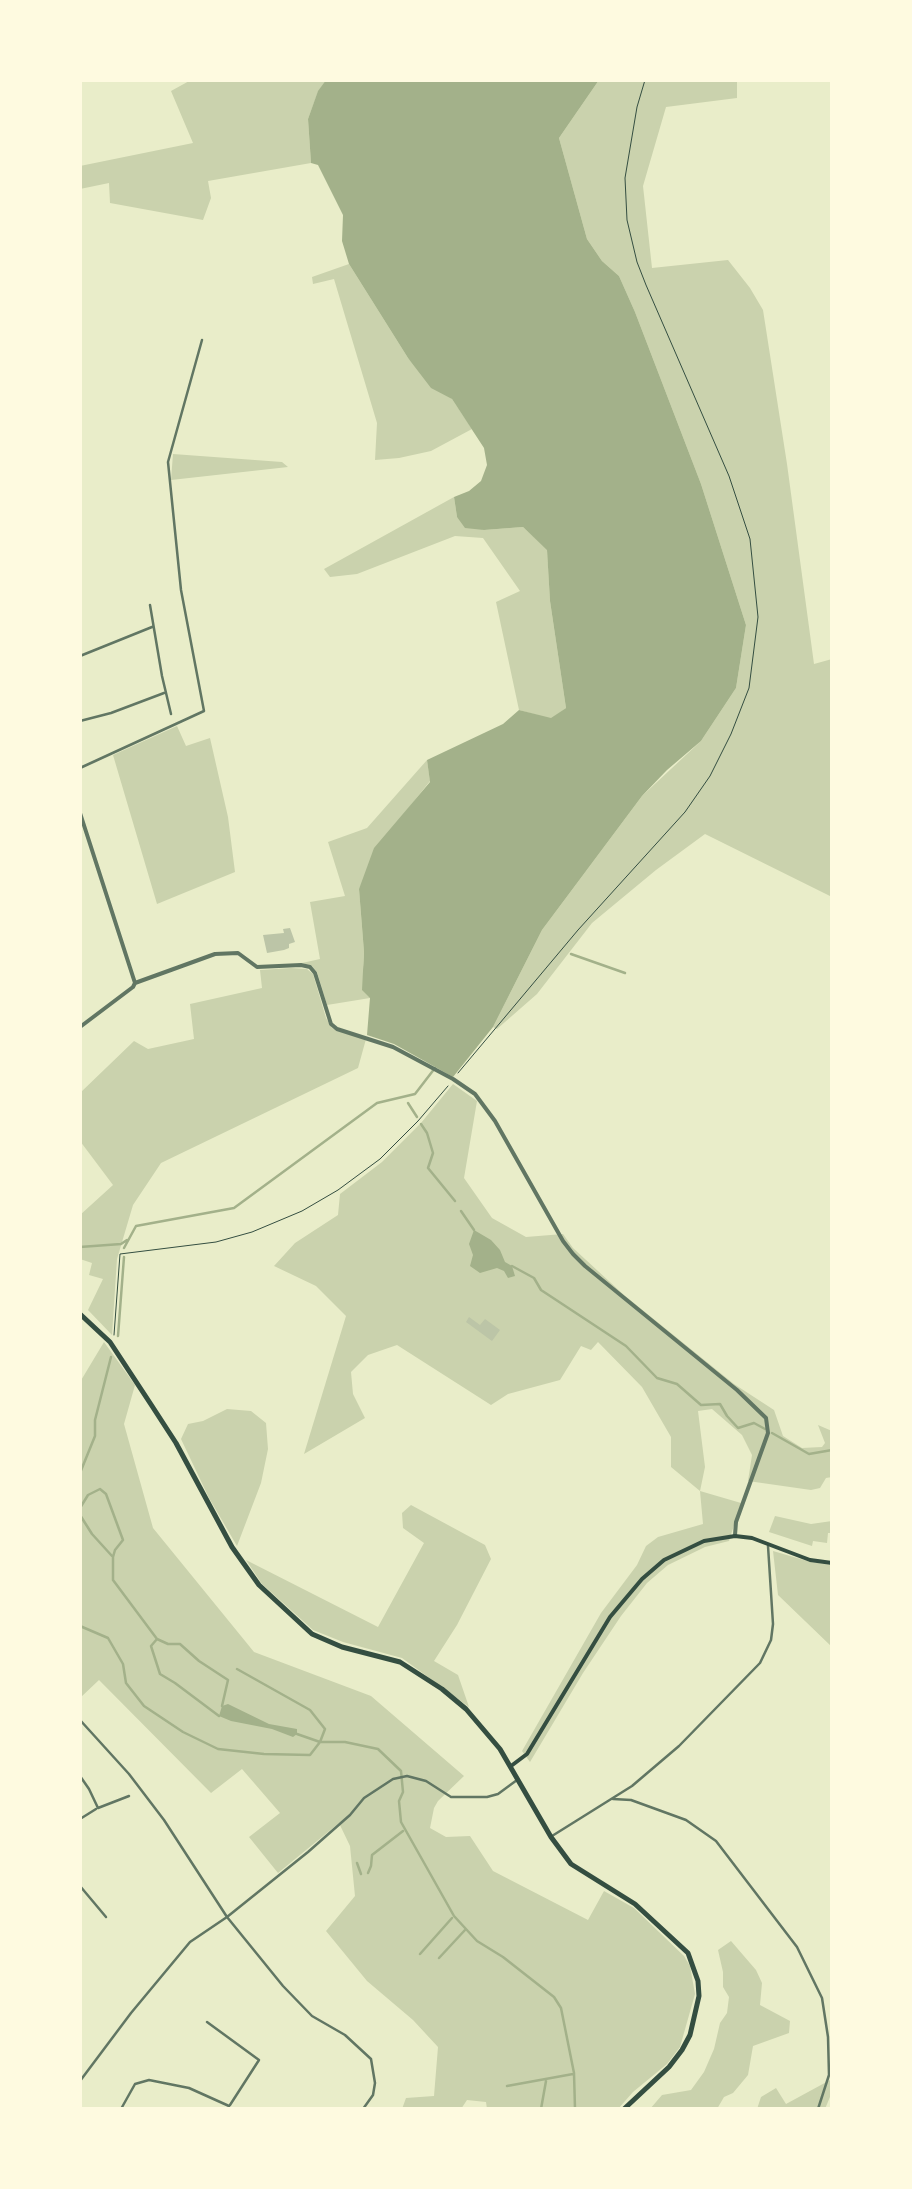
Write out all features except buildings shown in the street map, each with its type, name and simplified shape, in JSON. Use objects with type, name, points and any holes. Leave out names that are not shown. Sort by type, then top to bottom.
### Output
[{"type":"main road","points":[[80,1314],[110,1342],[176,1443],[232,1547],[259,1585],[312,1634],[400,1662],[466,1709],[510,1766],[571,1864],[635,1904],[688,1953],[698,1981],[697,2010],[690,2035],[669,2066],[624,2109]]},
{"type":"main road","points":[[510,1766],[527,1754],[610,1617],[664,1560],[713,1538],[735,1536],[752,1538],[810,1560],[832,1563]]},
{"type":"street","points":[[80,768],[204,710],[182,590],[168,462],[202,340]]},
{"type":"street","points":[[150,605],[171,714]]},
{"type":"street","points":[[80,656],[152,627]]},
{"type":"street","points":[[80,720],[111,714],[165,693]]},
{"type":"street","points":[[80,813],[135,982],[134,988],[80,1028]]},
{"type":"street","points":[[135,982],[215,954],[238,952],[263,968],[301,965],[315,972],[331,1024],[337,1029],[385,1043],[475,1094],[573,1254],[766,1418],[768,1433],[736,1522],[735,1536]]},
{"type":"street","points":[[551,1837],[632,1786],[678,1746],[760,1663],[771,1640],[773,1624],[768,1544]]},
{"type":"street","points":[[80,1720],[129,1774],[227,1917],[283,1986],[312,2016],[345,2035],[371,2059],[374,2084],[363,2109]]},
{"type":"street","points":[[80,1776],[98,1808]]},
{"type":"street","points":[[80,2081],[190,1942],[227,1917],[335,1828],[364,1798],[406,1776],[426,1781],[451,1797],[498,1794],[517,1779]]},
{"type":"street","points":[[631,1800],[632,1786]]},
{"type":"street","points":[[80,1819],[128,1796]]},
{"type":"street","points":[[613,1799],[631,1800],[686,1820],[716,1841],[797,1947],[822,1998],[828,2037],[829,2075],[818,2109]]},
{"type":"street","points":[[80,1886],[106,1917]]},
{"type":"street","points":[[121,2109],[136,2084],[148,2080],[190,2088],[229,2108],[259,2060],[207,2022]]},
{"type":"path","points":[[110,1342],[114,1336],[120,1254],[216,1242],[264,1227],[311,1206],[380,1159],[418,1121],[566,944],[685,812],[710,776],[731,734],[749,688],[758,616],[750,539],[730,476],[646,285],[627,220],[625,178],[645,80]]},
{"type":"shaded area","points":[[191,80],[326,80],[308,119],[311,163],[208,181],[211,198],[203,220],[110,203],[109,183],[80,189],[80,166],[193,143],[171,91]]},
{"type":"shaded area","points":[[326,80],[599,80],[559,138],[587,239],[602,261],[619,276],[635,312],[701,484],[746,625],[736,688],[701,741],[642,796],[542,930],[493,1027],[453,1077],[394,1044],[367,1035],[370,998],[362,990],[364,952],[359,889],[374,848],[430,782],[427,760],[503,724],[519,710],[551,718],[566,708],[550,601],[547,550],[523,527],[465,528],[457,517],[454,497],[481,481],[487,465],[484,448],[452,399],[431,388],[408,358],[349,264],[342,241],[343,215],[318,165],[311,163],[308,119]]},
{"type":"shaded area","points":[[599,80],[737,80],[737,98],[666,107],[643,186],[652,268],[728,260],[763,310],[814,664],[832,659],[832,897],[705,834],[592,923],[537,994],[497,1029],[493,1027],[542,930],[642,796],[701,741],[736,688],[746,625],[701,484],[635,312],[619,276],[602,261],[587,239],[559,138]]},
{"type":"shaded area","points":[[349,264],[408,358],[452,399],[472,429],[431,451],[375,460],[377,423],[334,279],[313,284],[312,277]]},
{"type":"shaded area","points":[[173,454],[282,462],[288,467],[171,480]]},
{"type":"shaded area","points":[[454,497],[457,517],[484,530],[523,527],[547,549],[550,601],[566,708],[551,719],[519,710],[496,602],[520,591],[483,538],[455,536],[357,574],[330,577],[324,569]]},
{"type":"shaded area","points":[[177,726],[186,746],[210,738],[228,817],[235,872],[157,904],[113,755]]},
{"type":"shaded area","points":[[427,760],[430,781],[395,825],[359,889],[363,965],[370,998],[327,1005],[317,972],[302,963],[320,959],[310,902],[345,896],[328,842],[367,828]]},
{"type":"shaded area","points":[[307,969],[313,974],[332,1028],[366,1039],[358,1068],[161,1163],[133,1205],[117,1259],[112,1335],[88,1310],[103,1279],[89,1275],[92,1263],[80,1259],[80,1215],[113,1185],[80,1141],[80,1093],[134,1041],[148,1049],[194,1039],[190,1004],[262,988],[260,970]]},
{"type":"shaded area","points":[[453,1084],[477,1101],[464,1178],[492,1218],[526,1237],[563,1234],[624,1295],[734,1384],[774,1410],[783,1436],[802,1448],[822,1447],[825,1443],[818,1425],[832,1431],[832,1477],[826,1478],[820,1488],[811,1490],[748,1481],[752,1455],[742,1435],[712,1409],[698,1411],[705,1467],[700,1491],[671,1467],[671,1437],[642,1387],[598,1342],[591,1350],[581,1346],[560,1380],[508,1394],[491,1405],[397,1345],[368,1355],[351,1372],[353,1394],[365,1418],[304,1454],[346,1316],[316,1286],[274,1266],[295,1243],[338,1215],[340,1194],[382,1162]]},
{"type":"shaded area","points":[[474,1230],[500,1250],[515,1276],[508,1278],[497,1268],[480,1273],[470,1266],[473,1255],[469,1244]]},
{"type":"shaded area","points":[[104,1342],[135,1385],[124,1424],[153,1528],[254,1652],[371,1696],[464,1776],[438,1801],[430,1828],[446,1837],[470,1836],[493,1871],[588,1920],[604,1891],[634,1908],[684,1956],[695,1994],[680,2047],[618,2109],[487,2109],[486,2102],[467,2100],[461,2109],[402,2109],[406,2098],[434,2096],[438,2047],[367,1981],[326,1931],[355,1896],[350,1846],[339,1823],[278,1873],[249,1837],[280,1813],[242,1769],[211,1793],[99,1680],[80,1698],[80,1382]]},
{"type":"shaded area","points":[[227,1409],[251,1411],[266,1423],[268,1449],[261,1483],[237,1546],[181,1439],[188,1424]]},
{"type":"shaded area","points":[[700,1491],[741,1503],[729,1541],[705,1547],[668,1565],[647,1583],[583,1673],[530,1762],[522,1751],[601,1613],[637,1565],[646,1546],[658,1537],[703,1524]]},
{"type":"shaded area","points":[[411,1505],[485,1545],[491,1559],[434,1661],[458,1675],[469,1707],[402,1658],[313,1630],[262,1584],[246,1560],[378,1627],[424,1543],[403,1528],[402,1513]]},
{"type":"shaded area","points":[[775,1516],[811,1524],[832,1521],[832,1533],[828,1533],[827,1543],[813,1541],[812,1546],[769,1532]]},
{"type":"shaded area","points":[[773,1551],[832,1565],[832,1647],[778,1595]]},
{"type":"shaded area","points":[[228,1704],[269,1724],[297,1729],[297,1734],[293,1737],[219,1716],[222,1706]]},
{"type":"shaded area","points":[[731,1941],[762,1983],[760,2005],[790,2021],[789,2033],[753,2046],[748,2075],[717,2109],[650,2109],[662,2095],[691,2090],[704,2072],[727,2013],[729,1997],[723,1987],[718,1950]]},
{"type":"shaded area","points":[[832,2079],[825,2109],[757,2109],[761,2097],[776,2088],[786,2104]]},
{"type":"waterway","points":[[571,954],[625,973]]},
{"type":"waterway","points":[[124,1248],[136,1226],[234,1208],[377,1103],[415,1094],[435,1068]]},
{"type":"waterway","points":[[408,1103],[417,1117]]},
{"type":"waterway","points":[[421,1124],[433,1153],[428,1168],[455,1201]]},
{"type":"waterway","points":[[461,1211],[474,1230]]},
{"type":"waterway","points":[[80,1247],[121,1244],[127,1240]]},
{"type":"waterway","points":[[118,1336],[124,1257]]},
{"type":"waterway","points":[[512,1266],[626,1346],[657,1378],[677,1384],[701,1405],[720,1404],[738,1428],[754,1423],[765,1429]]},
{"type":"waterway","points":[[80,1473],[95,1436],[95,1420],[111,1357]]},
{"type":"waterway","points":[[772,1433],[809,1454],[832,1450]]},
{"type":"waterway","points":[[80,1508],[88,1495],[100,1489],[106,1494],[123,1540],[113,1557],[113,1580],[157,1639],[180,1644],[228,1680],[222,1706]]},
{"type":"waterway","points":[[80,1515],[112,1556]]},
{"type":"waterway","points":[[80,1626],[108,1638],[123,1664],[126,1683],[144,1706],[183,1732],[218,1749],[310,1755],[325,1729],[310,1710],[237,1669]]},
{"type":"waterway","points":[[157,1639],[151,1646],[160,1674],[219,1716]]},
{"type":"waterway","points":[[297,1734],[320,1742],[378,1749],[401,1771],[401,1822],[454,1916],[477,1941],[554,1997],[561,2008],[574,2073],[575,2109]]},
{"type":"waterway","points":[[368,1873],[372,1855],[403,1831]]},
{"type":"waterway","points":[[357,1863],[361,1874]]},
{"type":"waterway","points":[[420,1954],[452,1918]]},
{"type":"waterway","points":[[439,1958],[465,1930]]},
{"type":"waterway","points":[[507,2086],[573,2074]]},
{"type":"waterway","points":[[541,2109],[546,2081]]}]
